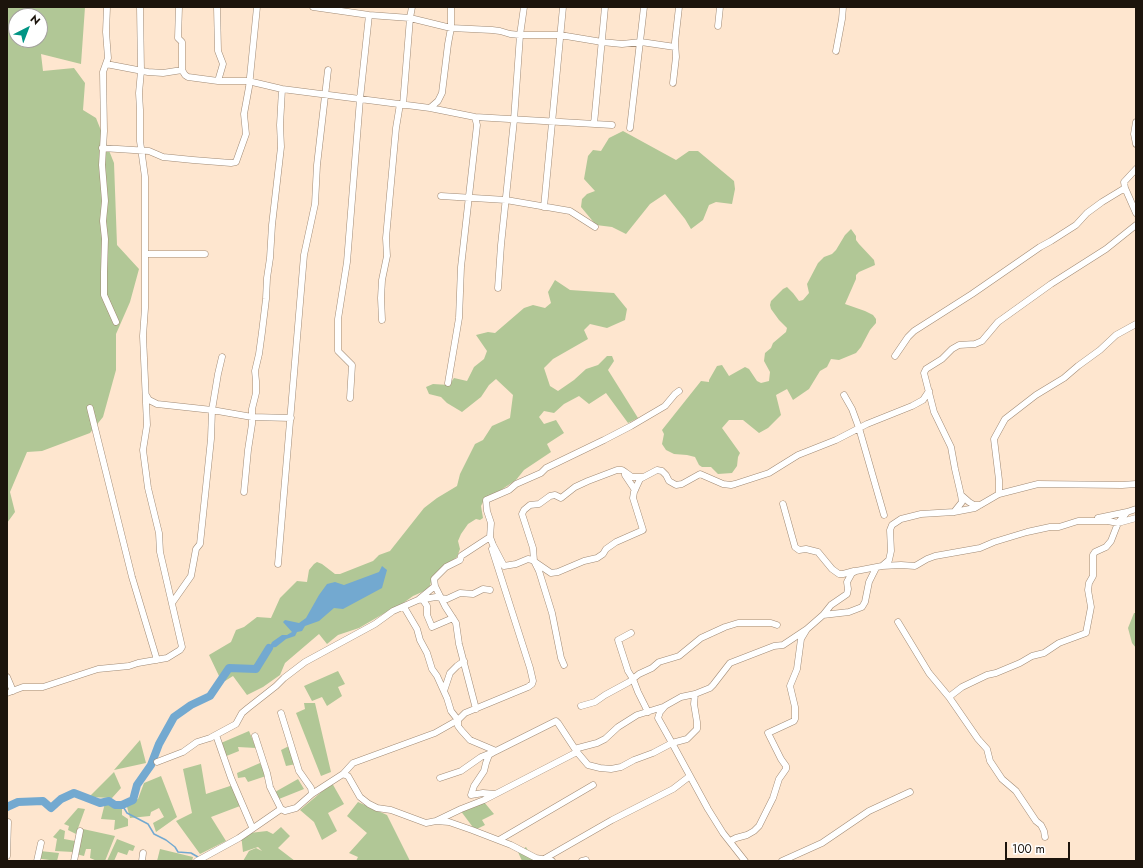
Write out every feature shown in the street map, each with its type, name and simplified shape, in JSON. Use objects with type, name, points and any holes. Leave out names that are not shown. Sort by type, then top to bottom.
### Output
[{"type":"street","points":[[107,7],[106,32],[108,53],[103,72],[104,131],[102,148],[105,202],[103,221],[105,239],[104,295],[116,322]]},
{"type":"street","points":[[7,677],[10,692],[23,687],[43,687],[98,668],[128,666],[167,658],[180,650],[182,647],[174,618],[172,602],[160,552],[159,532],[148,488],[143,450],[147,424],[144,336],[146,254],[145,177],[139,93],[141,71],[140,7]]},
{"type":"street","points":[[179,7],[178,38],[182,42],[182,70],[188,77],[218,81],[248,81],[282,88],[430,108],[475,117],[612,125]]},
{"type":"street","points":[[217,7],[218,51],[222,64],[218,81]]},
{"type":"street","points":[[102,148],[148,151],[163,157],[231,163],[236,162],[246,134],[244,114],[249,88],[248,81],[256,7]]},
{"type":"street","points":[[313,7],[369,15],[410,18],[451,28],[492,30],[520,35],[560,35],[602,42],[622,44],[641,42],[675,47]]},
{"type":"street","points":[[382,320],[380,298],[387,256],[386,238],[395,140],[402,104],[412,7]]},
{"type":"street","points":[[430,108],[438,101],[442,93],[451,28],[451,7]]},
{"type":"street","points":[[498,288],[514,120],[520,35],[524,7]]},
{"type":"street","points":[[544,207],[563,7]]},
{"type":"street","points":[[594,124],[605,7]]},
{"type":"street","points":[[630,128],[644,7]]},
{"type":"street","points":[[673,83],[676,57],[675,42],[679,7]]},
{"type":"street","points":[[718,26],[720,7]]},
{"type":"street","points":[[836,51],[843,7]]},
{"type":"street","points":[[350,398],[352,365],[338,351],[338,319],[347,262],[360,99],[369,15]]},
{"type":"street","points":[[106,64],[141,71],[163,73],[182,70]]},
{"type":"street","points":[[278,564],[304,255],[314,204],[328,70]]},
{"type":"street","points":[[244,492],[252,424],[252,409],[256,393],[254,371],[262,332],[266,299],[272,225],[281,147],[280,125],[282,88]]},
{"type":"street","points":[[448,383],[459,318],[461,268],[477,126],[475,117]]},
{"type":"street","points":[[1136,122],[1134,134],[1136,144]]},
{"type":"street","points":[[1136,169],[1124,182],[1125,188],[1136,213]]},
{"type":"street","points":[[895,356],[914,331],[968,297],[1040,247],[1076,225],[1087,213],[1125,188]]},
{"type":"street","points":[[440,196],[506,200],[570,211],[595,227]]},
{"type":"street","points":[[954,512],[962,502],[961,495],[951,447],[934,412],[928,391],[924,373],[926,368],[942,359],[952,349],[959,345],[975,344],[982,341],[998,322],[1051,284],[1106,249],[1136,224]]},
{"type":"street","points":[[146,254],[205,254]]},
{"type":"street","points":[[999,494],[999,480],[994,439],[1005,418],[1036,395],[1064,378],[1100,350],[1116,335],[1136,324]]},
{"type":"street","points":[[172,602],[191,576],[196,549],[200,544],[211,439],[212,410],[222,357]]},
{"type":"street","points":[[255,736],[270,787],[281,809],[285,811],[296,808],[312,794],[343,774],[353,763],[435,733],[458,720],[465,714],[532,684],[533,681],[521,639],[489,538],[491,523],[487,511],[486,500],[509,490],[516,484],[541,473],[546,468],[631,426],[665,406],[679,391]]},
{"type":"street","points":[[489,538],[504,566],[516,564],[528,559],[534,561],[551,573],[558,572],[584,561],[597,558],[616,542],[643,530],[633,498],[638,481],[642,477],[660,470],[666,475],[669,481],[676,485],[682,484],[700,474],[723,484],[731,485],[769,472],[798,455],[917,404],[926,396],[928,391]]},
{"type":"street","points":[[146,395],[149,400],[157,404],[212,410],[252,417],[291,418]]},
{"type":"street","points":[[844,395],[852,408],[859,428],[884,515]]},
{"type":"street","points":[[90,408],[132,577],[157,660]]},
{"type":"street","points":[[564,665],[561,658],[552,613],[539,571],[534,561],[533,548],[522,514],[530,505],[539,504],[550,496],[555,495],[561,498],[575,487],[617,470],[622,470],[632,477],[642,477]]},
{"type":"street","points":[[625,472],[625,475],[635,490]]},
{"type":"street","points":[[823,615],[849,612],[862,607],[865,602],[869,582],[879,567],[889,560],[890,530],[896,522],[901,519],[921,514],[954,512],[975,508],[999,494],[1038,484],[1136,484]]},
{"type":"street","points":[[961,495],[974,505],[980,505]]},
{"type":"street","points":[[783,504],[795,548],[799,550],[806,549],[818,552],[832,569],[839,574],[879,567],[901,565],[915,566],[935,556],[980,548],[1027,532],[1050,527],[1059,527],[1078,521],[1118,523],[1136,518]]},
{"type":"street","points":[[1088,521],[1136,509]]},
{"type":"street","points":[[949,697],[962,687],[987,675],[1020,663],[1032,656],[1044,653],[1060,643],[1086,633],[1091,607],[1088,590],[1089,583],[1093,576],[1093,555],[1095,552],[1106,547],[1118,523],[1127,512]]},
{"type":"street","points":[[476,709],[459,644],[456,623],[445,606],[435,586],[434,580],[446,568],[460,560],[461,556],[489,538]]},
{"type":"street","points":[[343,774],[348,776],[364,801],[377,808],[391,810],[422,823],[436,820],[498,793],[577,752],[578,748],[605,739],[618,727],[637,715],[665,706],[681,697],[695,694],[710,688],[730,663],[774,646],[778,647],[807,629],[823,615],[831,605],[847,594],[847,582],[849,576],[856,571]]},
{"type":"street","points":[[421,600],[435,586]]},
{"type":"street","points":[[157,762],[183,752],[197,742],[216,735],[236,724],[242,713],[305,662],[375,624],[393,611],[421,600],[436,597],[447,599],[458,594],[473,594],[483,589],[490,590]]},
{"type":"street","points":[[421,600],[427,606],[427,614],[432,627],[453,618]]},
{"type":"street","points":[[404,607],[417,629],[432,669],[444,691],[451,711],[458,720],[458,726],[470,740],[496,751]]},
{"type":"street","points":[[581,706],[595,702],[639,674],[652,668],[659,662],[679,656],[701,638],[730,625],[753,622],[771,623],[777,625]]},
{"type":"street","points":[[898,622],[929,673],[949,697],[978,739],[987,749],[990,761],[1002,779],[1016,791],[1036,821],[1041,825],[1045,837]]},
{"type":"street","points":[[730,841],[747,835],[759,826],[773,798],[779,779],[786,769],[786,766],[781,760],[768,733],[796,719],[790,686],[797,669],[801,639],[807,629]]},
{"type":"street","points":[[630,633],[618,640],[625,662],[648,712]]},
{"type":"street","points":[[444,691],[450,673],[456,666],[464,661]]},
{"type":"street","points":[[498,793],[471,795],[474,786],[484,771],[489,755],[554,721],[558,722],[577,752],[588,764],[611,770],[621,768],[634,760],[653,753],[672,743],[687,739],[692,735],[697,729],[694,704],[695,694]]},
{"type":"street","points":[[665,706],[660,712],[658,718],[708,809],[745,861]]},
{"type":"street","points":[[281,713],[300,771],[311,788],[312,794]]},
{"type":"street","points":[[216,735],[231,778],[252,828]]},
{"type":"street","points":[[440,778],[461,771],[481,757],[496,751]]},
{"type":"street","points":[[544,859],[612,820],[673,789],[690,776]]},
{"type":"street","points":[[499,840],[593,785]]},
{"type":"street","points":[[782,861],[822,843],[869,811],[910,792]]},
{"type":"street","points":[[197,861],[239,838],[281,809]]},
{"type":"street","points":[[436,820],[452,823],[472,830],[499,840],[536,858],[552,861]]},
{"type":"street","points":[[7,856],[8,822]]},
{"type":"street","points":[[74,861],[80,831]]},
{"type":"street","points":[[38,861],[41,844]]},
{"type":"street","points":[[142,861],[143,853]]},
{"type":"green space","points":[[7,7],[85,7],[81,64],[41,54],[43,71],[74,68],[85,83],[83,110],[96,118],[114,163],[117,245],[139,269],[130,302],[116,334],[116,370],[103,417],[90,433],[42,451],[27,452],[10,492],[15,512],[7,523]]},
{"type":"green space","points":[[623,131],[676,160],[689,151],[698,151],[734,181],[735,189],[732,204],[716,202],[709,205],[703,220],[691,229],[665,194],[650,204],[626,234],[612,227],[596,225],[581,207],[582,199],[587,194],[595,191],[584,179],[588,156],[593,150],[601,151],[609,138]]},
{"type":"green space","points":[[851,229],[856,236],[856,240],[874,260],[875,265],[859,272],[856,275],[856,279],[845,304],[865,311],[873,315],[876,319],[876,323],[856,353],[839,360],[831,359],[827,367],[820,371],[809,389],[793,400],[787,389],[776,395],[781,415],[768,428],[759,433],[743,420],[729,420],[722,428],[740,453],[737,466],[732,473],[718,474],[711,467],[702,467],[699,465],[695,457],[674,454],[666,450],[662,444],[664,434],[662,430],[701,381],[709,382],[717,366],[722,365],[729,376],[745,367],[749,369],[757,381],[761,383],[769,381],[770,372],[764,361],[765,353],[771,348],[773,343],[786,332],[787,328],[771,309],[771,301],[787,287],[799,301],[803,300],[809,293],[807,284],[818,263],[824,257],[832,254],[836,250],[845,235]]},
{"type":"green space","points":[[555,280],[570,290],[614,293],[627,309],[625,320],[607,328],[590,324],[584,330],[588,339],[553,359],[544,368],[550,386],[558,391],[574,380],[586,369],[598,365],[607,356],[612,356],[614,361],[608,370],[638,418],[628,423],[606,393],[589,404],[579,396],[564,404],[554,413],[544,411],[539,417],[544,424],[556,420],[564,433],[547,444],[551,452],[524,470],[516,480],[483,502],[481,506],[483,518],[480,520],[476,519],[468,524],[458,541],[460,549],[457,557],[447,564],[431,582],[429,589],[413,596],[395,609],[359,628],[338,635],[327,644],[319,634],[285,663],[280,675],[263,687],[247,695],[233,676],[225,681],[219,676],[209,655],[231,642],[236,630],[244,627],[257,617],[271,618],[280,598],[297,581],[307,582],[309,570],[314,564],[317,562],[335,574],[340,574],[373,561],[379,555],[390,551],[424,508],[457,486],[460,474],[475,444],[483,440],[492,426],[510,418],[513,395],[496,379],[489,385],[481,397],[462,412],[447,403],[441,397],[429,394],[426,387],[433,384],[449,385],[454,378],[467,381],[474,367],[484,359],[487,351],[476,335],[488,332],[495,333],[524,308],[533,305],[545,308],[551,303],[548,292]]},
{"type":"green space","points":[[1134,613],[1136,613],[1136,648],[1132,643],[1128,628]]},
{"type":"green space","points":[[338,671],[345,684],[338,687],[342,696],[327,706],[322,697],[312,701],[304,686]]},
{"type":"green space","points":[[304,703],[315,703],[331,772],[321,776],[296,713],[305,709]]},
{"type":"green space","points":[[249,731],[256,748],[238,747],[239,751],[224,757],[221,743]]},
{"type":"green space","points":[[140,740],[146,763],[114,770]]},
{"type":"green space","points":[[289,746],[296,764],[286,766],[281,750]]},
{"type":"green space","points":[[260,763],[266,776],[248,782],[245,777],[238,778],[237,773]]},
{"type":"green space","points":[[201,764],[206,794],[233,785],[240,806],[211,817],[226,841],[200,854],[176,821],[192,813],[183,769]]},
{"type":"green space","points":[[114,772],[121,788],[112,798],[89,797]]},
{"type":"green space","points":[[161,776],[177,817],[156,832],[153,823],[164,817],[159,808],[151,812],[150,816],[130,818],[126,803],[138,799],[144,783]]},
{"type":"green space","points":[[298,779],[304,789],[279,799],[275,792]]},
{"type":"green space","points":[[332,783],[344,804],[328,813],[337,831],[322,840],[314,822],[300,810]]},
{"type":"green space","points":[[358,802],[387,815],[410,861],[356,861],[358,857],[349,853],[367,833],[347,816]]},
{"type":"green space","points":[[484,802],[494,814],[482,820],[485,825],[475,830],[460,810]]},
{"type":"green space","points":[[105,803],[122,806],[122,815],[128,819],[128,826],[114,830],[115,820],[101,819]]},
{"type":"green space","points":[[78,808],[85,809],[76,834],[68,830],[69,826],[64,824]]},
{"type":"green space","points":[[281,827],[290,836],[278,848],[295,861],[243,861],[249,851],[256,848],[262,851],[258,847],[243,852],[241,834],[267,831],[273,834]]},
{"type":"green space","points":[[60,829],[65,831],[64,839],[75,841],[73,852],[55,851],[57,839],[53,837]]},
{"type":"green space","points":[[83,829],[115,836],[105,861],[97,861],[90,858],[91,849],[86,849],[84,856],[76,854]]},
{"type":"green space","points":[[117,839],[135,846],[133,851],[129,850],[127,855],[118,852],[114,861],[107,861]]},
{"type":"green space","points":[[526,847],[534,861],[522,861],[518,852]]},
{"type":"green space","points":[[160,849],[193,857],[192,861],[157,861]]},
{"type":"green space","points":[[40,851],[59,853],[57,861],[34,858]]},
{"type":"water","points":[[382,566],[387,570],[382,588],[343,609],[334,608],[319,621],[305,626],[302,631],[297,632],[295,636],[286,639],[276,647],[269,648],[272,642],[282,635],[287,635],[292,632],[283,622],[285,620],[299,623],[306,618],[327,584],[335,582],[344,585],[379,572]]},
{"type":"waterway","points":[[7,807],[18,802],[43,801],[51,808],[61,799],[74,793],[100,803],[109,801],[115,805],[122,805],[133,800],[137,785],[151,765],[159,744],[174,717],[191,705],[210,696],[229,668],[256,669],[269,648]]},
{"type":"waterway","points":[[122,805],[127,813],[148,824],[154,834],[166,840],[175,847],[178,852],[191,853],[198,857]]}]
